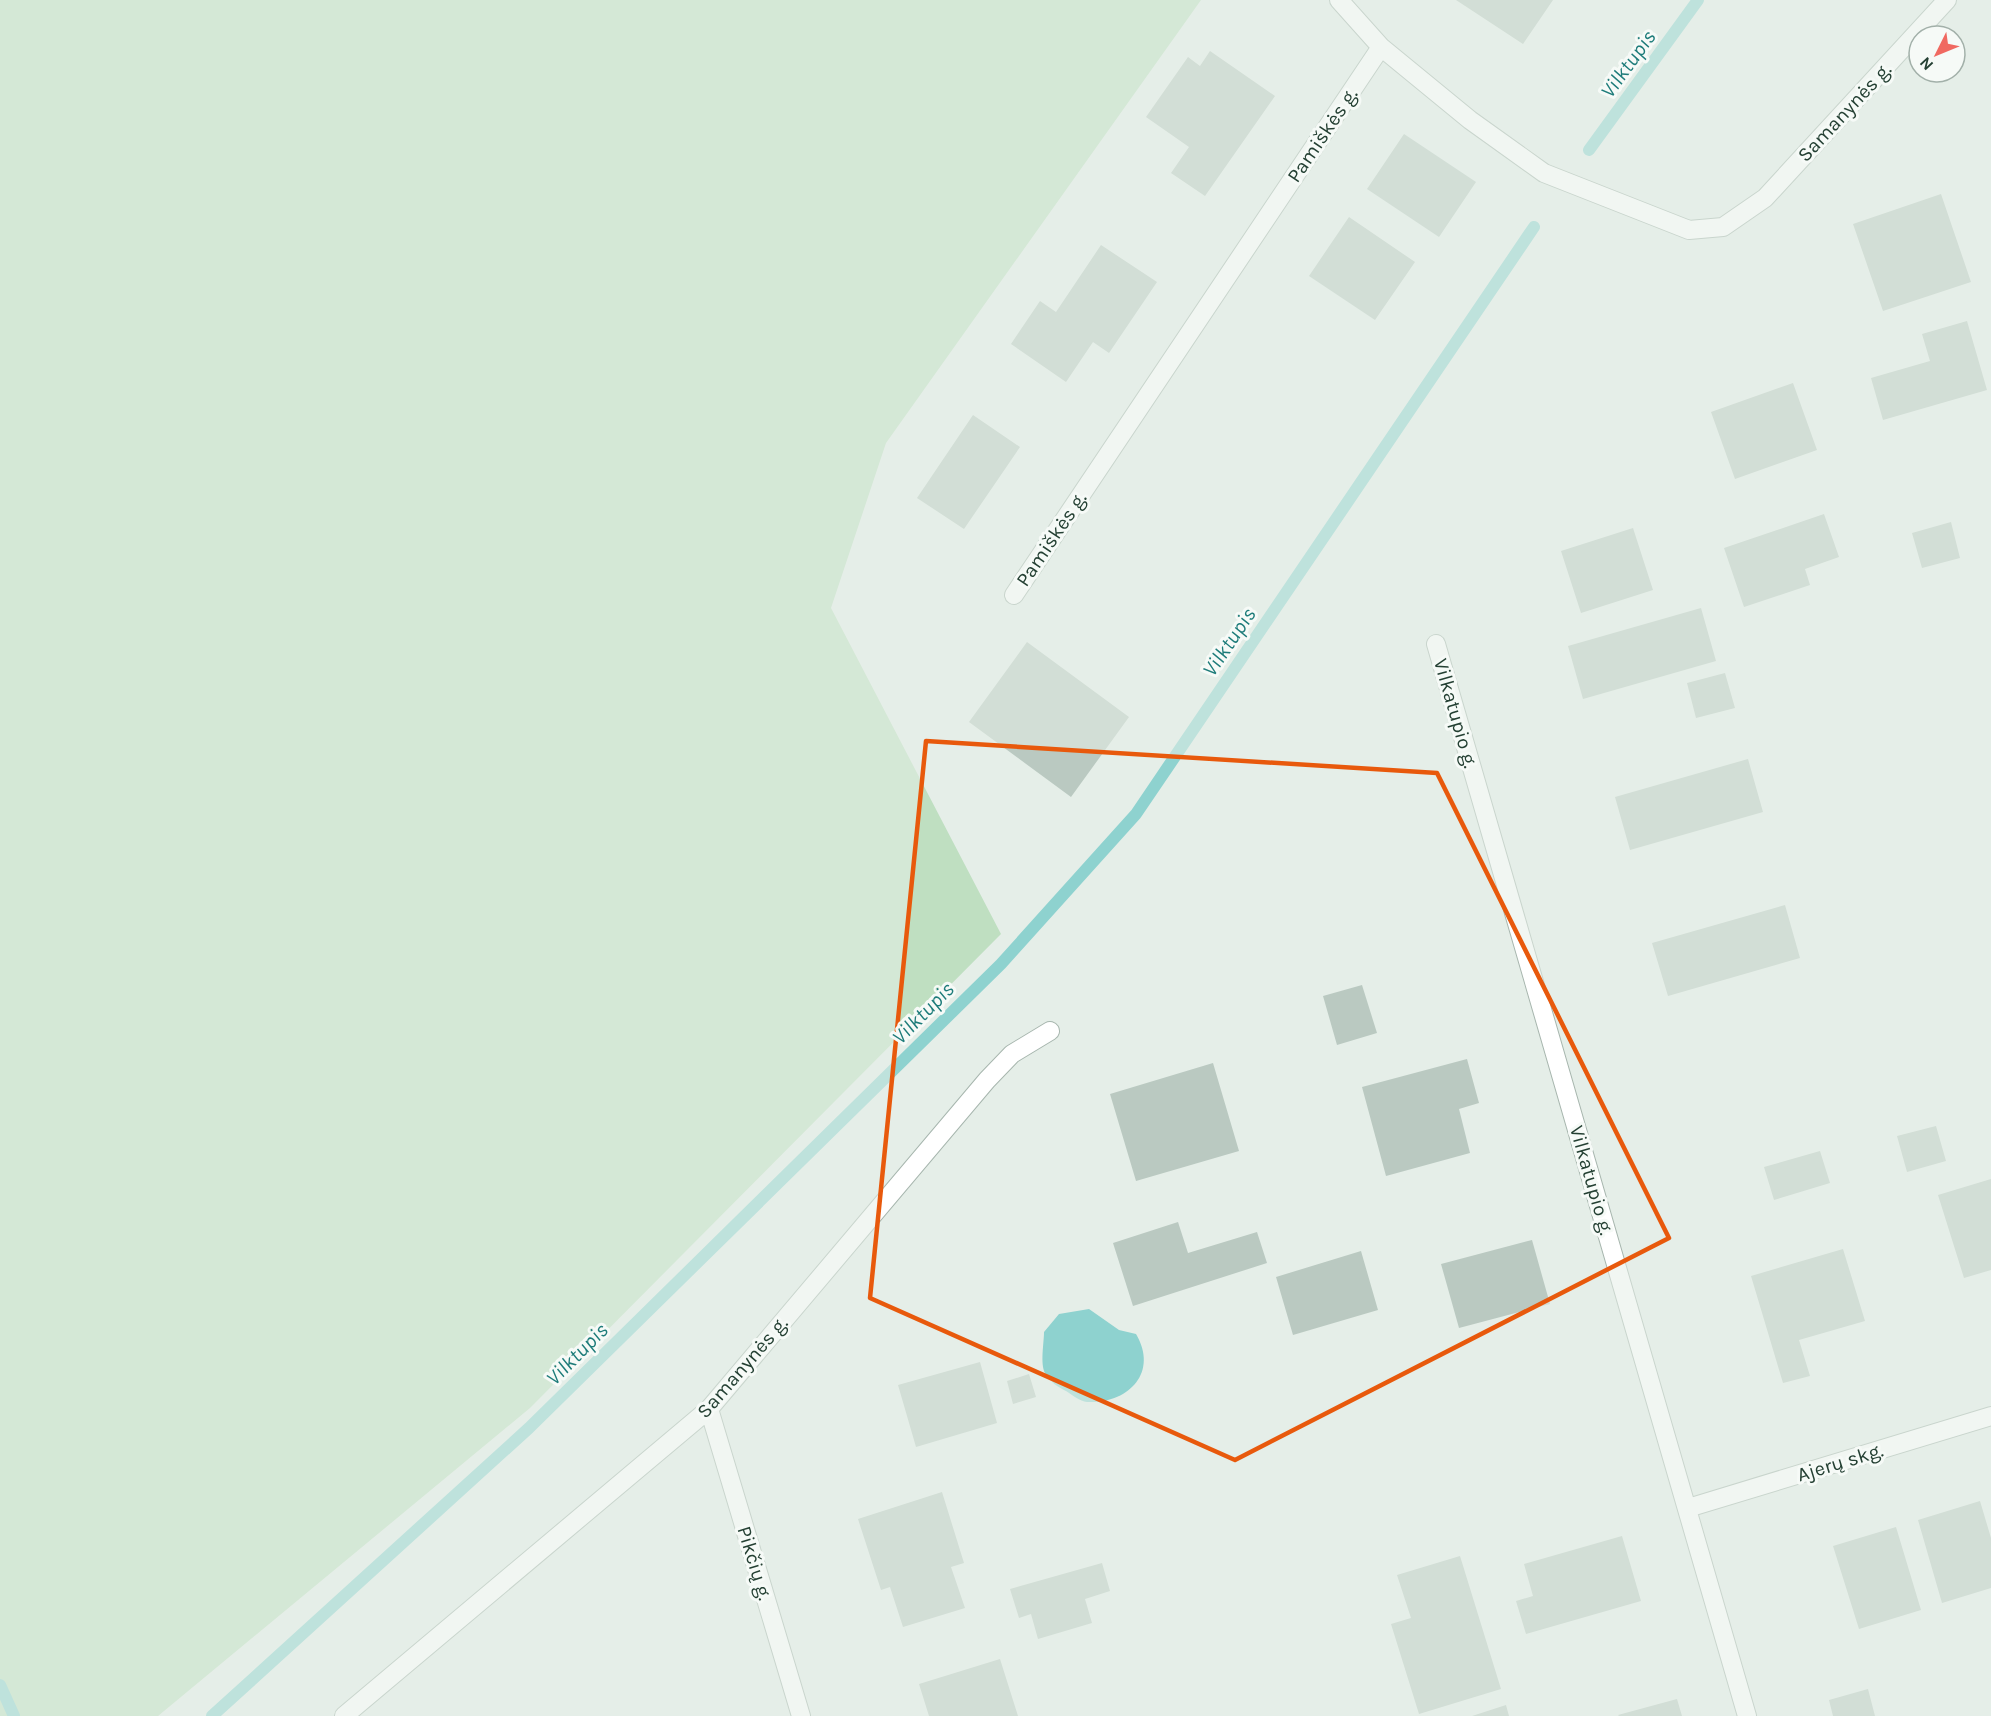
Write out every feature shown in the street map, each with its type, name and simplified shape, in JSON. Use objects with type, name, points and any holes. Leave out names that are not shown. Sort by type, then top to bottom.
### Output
[{"type":"street","points":[[1339,0],[1381,47]]},
{"type":"street","name":"Samanynės g.","points":[[1381,47],[1470,120],[1544,173],[1689,230],[1723,227],[1765,198],[1947,0]]},
{"type":"street","name":"Pamiškės g.","points":[[1014,595],[1381,47]]},
{"type":"street","name":"Vilkatupio g.","points":[[1436,644],[1747,1716]]},
{"type":"street","name":"Samanynės g.","points":[[344,1716],[709,1409],[987,1080],[1012,1054],[1050,1031]]},
{"type":"street","name":"Pikčių g.","points":[[709,1409],[801,1716]]},
{"type":"street","name":"Ajerų skg.","points":[[1688,1508],[1991,1416]]},
{"type":"highlighted area","points":[[926,741],[1437,773],[1669,1238],[1235,1460],[870,1298]]},
{"type":"green space","points":[[0,0],[1201,0],[886,443],[831,608],[1001,934],[530,1408],[158,1716],[0,1716]]},
{"type":"water","points":[[1089,1309],[1119,1330],[1136,1334],[1144,1361],[1136,1383],[1127,1392],[1115,1398],[1087,1402],[1076,1398],[1052,1382],[1044,1369],[1043,1353],[1044,1332],[1059,1314]]},
{"type":"building","points":[[1456,0],[1553,0],[1523,44]]},
{"type":"building","points":[[1210,51],[1275,96],[1205,196],[1171,173],[1189,147],[1146,117],[1188,57],[1200,66]]},
{"type":"building","points":[[1404,134],[1476,182],[1439,237],[1367,189]]},
{"type":"building","points":[[1941,194],[1971,282],[1883,311],[1853,224]]},
{"type":"building","points":[[1349,217],[1415,262],[1375,320],[1309,276]]},
{"type":"building","points":[[1101,245],[1157,282],[1109,353],[1093,342],[1066,382],[1011,344],[1040,301],[1056,312]]},
{"type":"building","points":[[1967,321],[1987,390],[1883,420],[1871,378],[1930,361],[1922,334]]},
{"type":"building","points":[[1793,383],[1817,450],[1735,479],[1711,412]]},
{"type":"building","points":[[973,415],[1020,447],[964,529],[917,498]]},
{"type":"building","points":[[1824,514],[1839,557],[1805,569],[1810,585],[1744,607],[1724,548]]},
{"type":"building","points":[[1951,522],[1960,558],[1922,568],[1912,533]]},
{"type":"building","points":[[1633,528],[1653,590],[1581,613],[1561,551]]},
{"type":"building","points":[[1701,608],[1716,661],[1583,699],[1568,646]]},
{"type":"building","points":[[1027,642],[1129,717],[1071,797],[969,722]]},
{"type":"building","points":[[1725,673],[1735,708],[1696,718],[1687,683]]},
{"type":"building","points":[[1748,759],[1763,812],[1630,850],[1615,797]]},
{"type":"building","points":[[1785,905],[1800,958],[1668,996],[1652,943]]},
{"type":"building","points":[[1362,985],[1377,1033],[1337,1045],[1323,996]]},
{"type":"building","points":[[1467,1059],[1479,1103],[1459,1109],[1470,1153],[1386,1176],[1362,1087]]},
{"type":"building","points":[[1213,1063],[1239,1151],[1136,1181],[1110,1094]]},
{"type":"building","points":[[1936,1126],[1946,1161],[1907,1172],[1897,1136]]},
{"type":"building","points":[[1820,1151],[1830,1183],[1774,1200],[1764,1167]]},
{"type":"building","points":[[1991,1179],[1991,1270],[1964,1278],[1938,1195]]},
{"type":"building","points":[[1178,1222],[1188,1253],[1257,1232],[1267,1263],[1133,1306],[1113,1243]]},
{"type":"building","points":[[1532,1240],[1550,1304],[1459,1328],[1441,1264]]},
{"type":"building","points":[[1843,1249],[1865,1321],[1799,1340],[1810,1376],[1783,1383],[1751,1276]]},
{"type":"building","points":[[1361,1251],[1378,1310],[1293,1335],[1276,1277]]},
{"type":"building","points":[[980,1362],[997,1423],[916,1447],[898,1385]]},
{"type":"building","points":[[1029,1374],[1036,1397],[1013,1404],[1007,1381]]},
{"type":"building","points":[[942,1492],[964,1563],[951,1567],[965,1608],[903,1627],[890,1587],[881,1590],[858,1519]]},
{"type":"building","points":[[1980,1501],[1991,1538],[1991,1588],[1942,1603],[1918,1520]]},
{"type":"building","points":[[1896,1527],[1921,1610],[1859,1629],[1833,1546]]},
{"type":"building","points":[[1622,1536],[1641,1601],[1526,1634],[1516,1601],[1533,1596],[1524,1564]]},
{"type":"building","points":[[1460,1556],[1501,1689],[1419,1714],[1391,1624],[1411,1618],[1397,1575]]},
{"type":"building","points":[[1102,1563],[1110,1591],[1085,1599],[1092,1623],[1038,1639],[1031,1614],[1019,1618],[1010,1589]]},
{"type":"building","points":[[1000,1659],[1018,1716],[929,1716],[919,1684]]},
{"type":"building","points":[[1868,1689],[1875,1716],[1833,1716],[1829,1700]]},
{"type":"building","points":[[1677,1699],[1682,1716],[1618,1715]]},
{"type":"building","points":[[1506,1705],[1509,1716],[1472,1716]]},
{"type":"waterway","name":"Vilktupis","points":[[1589,150],[1698,0]]},
{"type":"waterway","name":"Vilktupis","points":[[212,1716],[529,1428],[1001,964],[1136,814],[1534,227]]},
{"type":"waterway","points":[[0,1685],[14,1716]]}]
